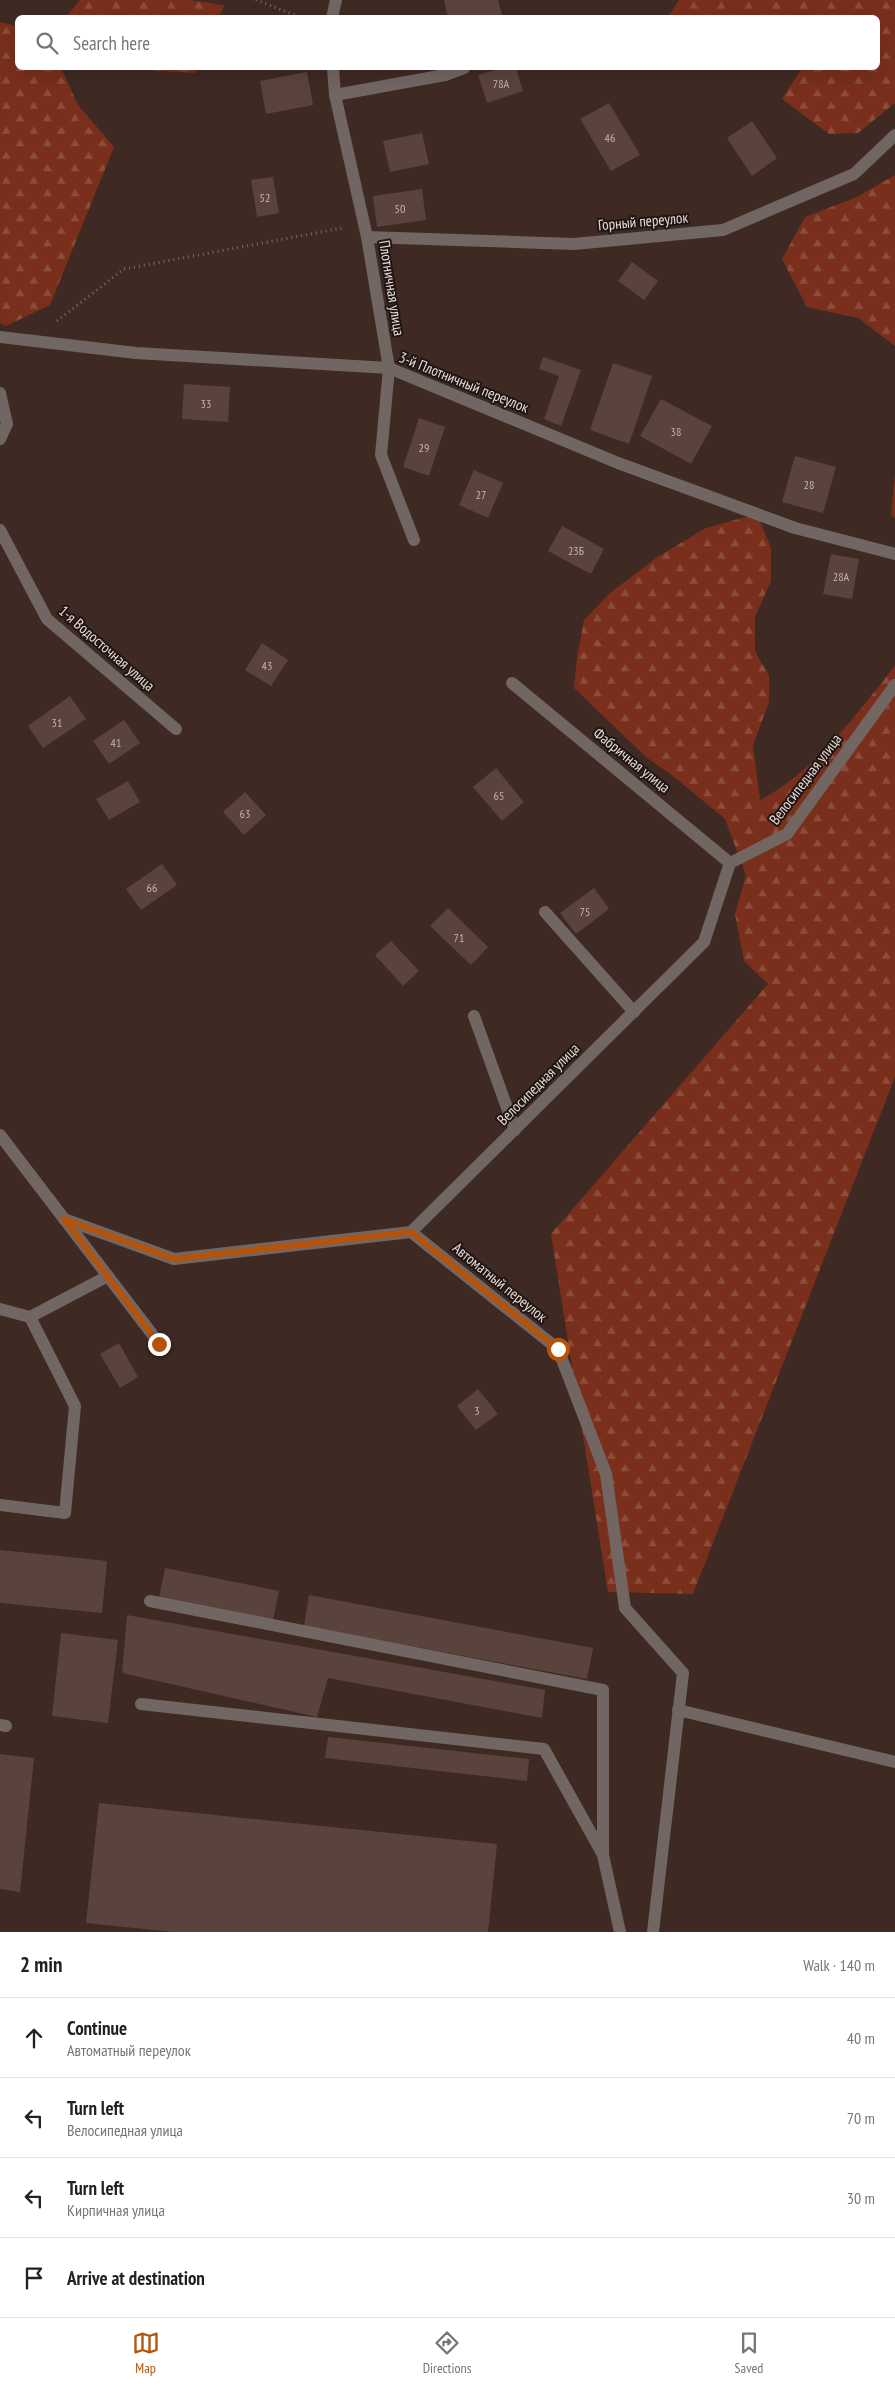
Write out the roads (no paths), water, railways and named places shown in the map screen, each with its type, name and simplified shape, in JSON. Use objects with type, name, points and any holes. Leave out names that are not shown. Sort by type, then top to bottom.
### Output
[{"type":"street","points":[[333,15],[336,0]]},
{"type":"street","name":"Плотничная улица","points":[[333,70],[335,94],[366,230],[389,368],[381,455],[414,540]]},
{"type":"street","points":[[335,94],[445,75],[459,70]]},
{"type":"street","name":"Горный переулок","points":[[366,230],[574,244],[723,230],[854,174],[895,135]]},
{"type":"street","name":"3-й Плотничный переулок","points":[[0,336],[136,353],[389,368],[618,463],[794,528],[895,554]]},
{"type":"street","points":[[0,393],[7,424],[0,439]]},
{"type":"street","name":"1-я Водосточная улица","points":[[0,530],[47,619],[176,729]]},
{"type":"street","name":"Фабричная улица","points":[[512,683],[730,862]]},
{"type":"street","name":"Велосипедная улица","points":[[411,1232],[704,942],[730,862],[787,834],[895,685]]},
{"type":"street","points":[[545,912],[634,1012]]},
{"type":"street","points":[[474,1016],[515,1130]]},
{"type":"street","points":[[0,1135],[159,1344]]},
{"type":"street","points":[[64,1219],[174,1259],[411,1232]]},
{"type":"street","name":"Автоматный переулок","points":[[411,1232],[558,1349],[606,1474],[625,1608],[683,1673],[653,1932]]},
{"type":"street","points":[[0,1309],[30,1317],[108,1276]]},
{"type":"street","points":[[0,1505],[65,1513],[75,1406],[30,1317]]},
{"type":"street","points":[[150,1601],[603,1690],[603,1855],[620,1932]]},
{"type":"street","points":[[141,1704],[544,1749],[603,1855]]},
{"type":"street","points":[[678,1710],[895,1762]]}]
